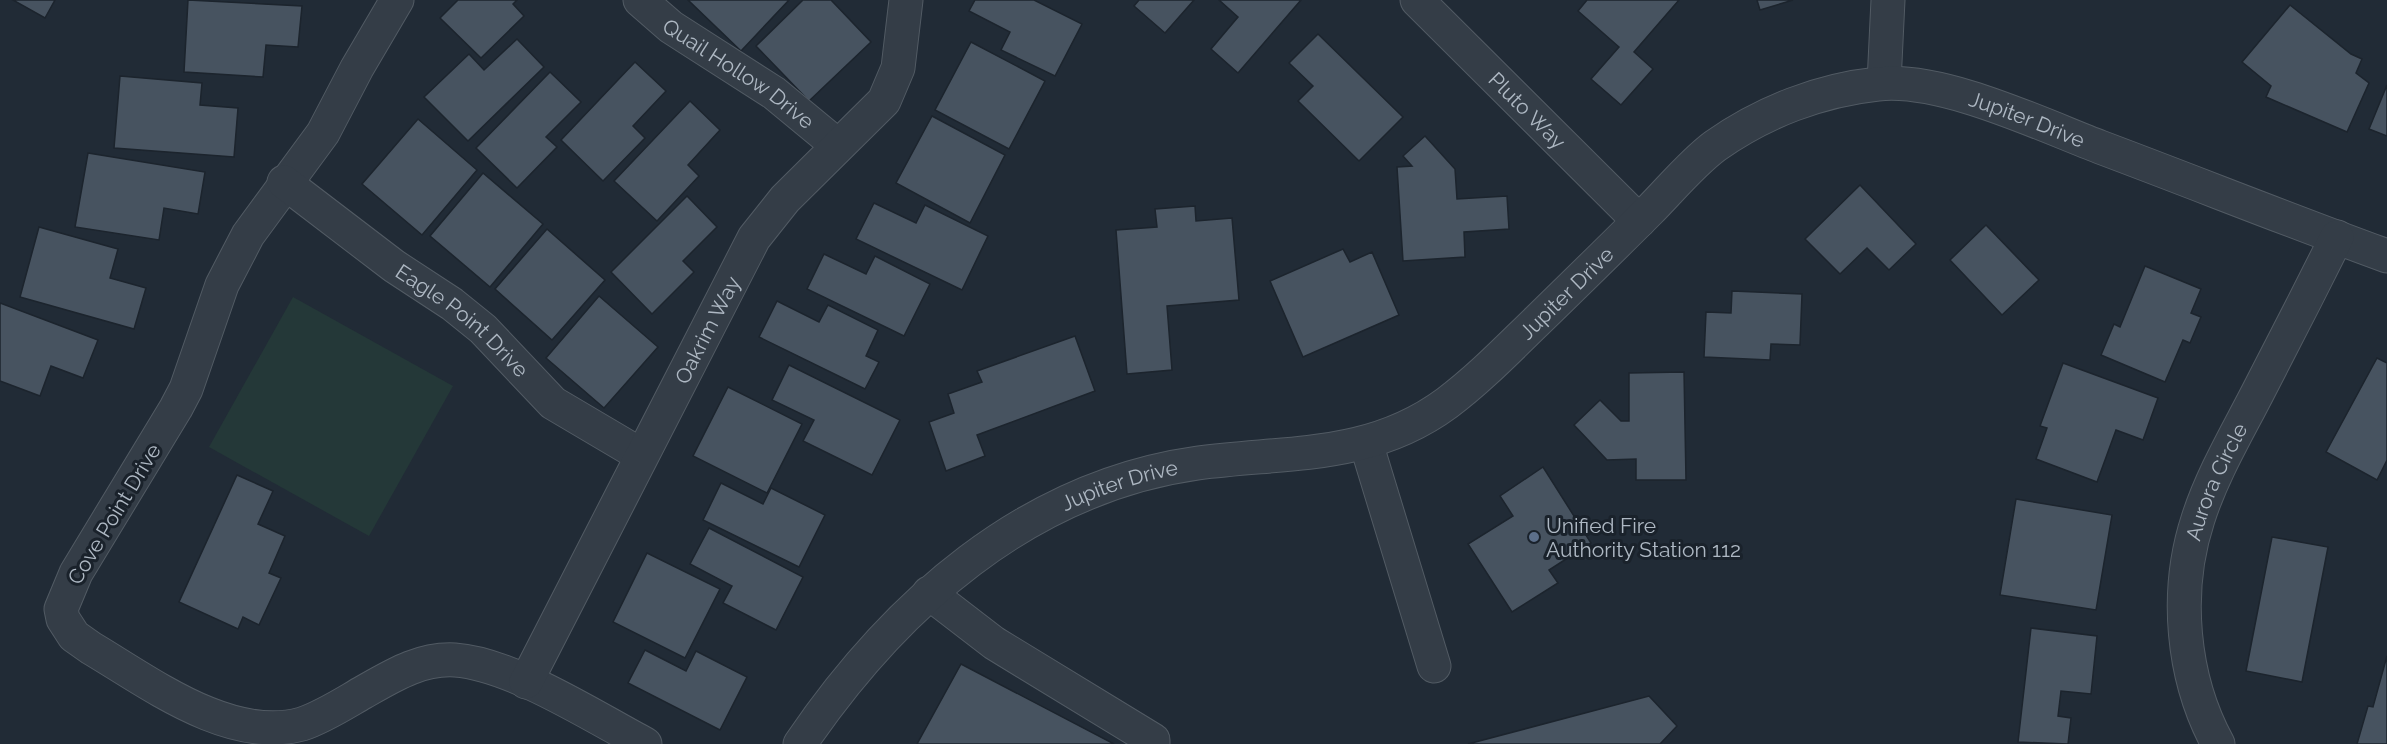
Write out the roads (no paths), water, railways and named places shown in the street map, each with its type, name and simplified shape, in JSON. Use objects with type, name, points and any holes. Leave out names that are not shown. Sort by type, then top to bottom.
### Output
[{"type":"street","name":"Cove Point Drive","points":[[397,0],[357,68],[323,133],[284,182],[248,235],[222,285],[186,388],[166,428],[124,491],[76,573],[61,609],[67,628],[91,648],[199,712],[234,725],[253,729],[277,729],[300,724],[323,715],[402,670],[421,663],[456,660],[482,666],[525,682],[645,744]]},
{"type":"street","name":"Quail Hollow Drive","points":[[640,0],[671,27],[774,93],[837,145]]},
{"type":"street","name":"Oakrim Way","points":[[525,682],[754,238],[779,205],[837,145],[873,115],[892,86],[902,48],[906,0]]},
{"type":"street","name":"Pluto Way","points":[[1416,0],[1639,221]]},
{"type":"street","points":[[1884,83],[1888,0]]},
{"type":"street","name":"Jupiter Drive","points":[[800,744],[860,666],[929,593],[975,554],[1035,518],[1098,489],[1153,472],[1196,463],[1323,452],[1366,443],[1415,424],[1478,378],[1712,149],[1777,109],[1841,90],[1884,83],[1947,92],[2019,116],[2387,256]]},
{"type":"street","name":"Eagle Point Drive","points":[[284,182],[394,266],[452,304],[483,329],[553,403],[573,417],[641,455]]},
{"type":"street","name":"Aurora Circle","points":[[2218,744],[2202,715],[2191,677],[2185,624],[2187,570],[2198,519],[2220,466],[2337,237]]},
{"type":"street","points":[[1366,443],[1434,666]]},
{"type":"street","points":[[929,593],[994,643],[1153,742]]},
{"type":"place","name":"Unified Fire Authority Station 112","points":[[1534,537]]}]
